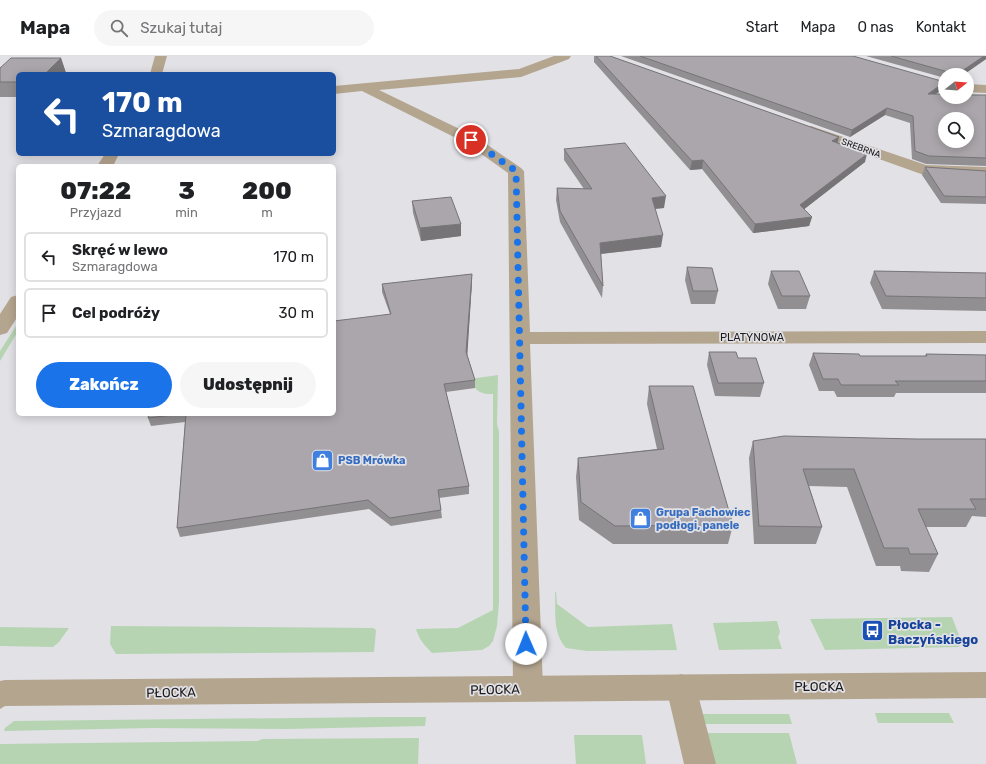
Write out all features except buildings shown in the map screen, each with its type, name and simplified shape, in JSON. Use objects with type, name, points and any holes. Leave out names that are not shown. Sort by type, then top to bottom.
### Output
[{"type":"street","points":[[157,72],[161,56]]},
{"type":"street","points":[[336,90],[521,73],[565,56]]},
{"type":"street","points":[[365,88],[471,140],[516,171],[528,688]]},
{"type":"street","points":[[974,88],[986,89]]},
{"type":"street","name":"SREBRNA","points":[[798,125],[924,170],[986,172]]},
{"type":"street","points":[[0,329],[16,304]]},
{"type":"street","name":"PLATYNOWA","points":[[519,338],[986,337]]},
{"type":"street","name":"PŁOCKA","points":[[2,693],[986,685]]},
{"type":"street","points":[[681,687],[700,764]]},
{"type":"green space","points":[[16,326],[16,334],[0,361],[0,351]]},
{"type":"green space","points":[[498,375],[497,424],[499,432],[499,602],[497,626],[493,641],[489,646],[482,650],[432,653],[422,642],[416,629],[458,628],[493,610],[493,394],[481,393],[474,387],[470,379]]},
{"type":"green space","points":[[555,592],[557,604],[588,627],[672,624],[677,650],[587,651],[566,648],[557,629]]},
{"type":"green space","points":[[952,617],[962,643],[959,647],[825,650],[810,619]]},
{"type":"green space","points":[[777,621],[780,632],[778,637],[782,649],[719,650],[713,623]]},
{"type":"green space","points":[[111,626],[373,628],[376,630],[374,652],[116,654],[110,644]]},
{"type":"green space","points":[[0,627],[69,628],[59,642],[53,647],[0,646]]},
{"type":"green space","points":[[875,713],[949,713],[954,723],[878,723]]},
{"type":"green space","points":[[699,714],[789,714],[792,724],[701,724]]},
{"type":"green space","points":[[426,717],[425,726],[286,729],[150,728],[4,731],[5,728],[14,721]]},
{"type":"green space","points":[[703,733],[789,733],[797,764],[710,764]]},
{"type":"green space","points":[[574,735],[642,735],[646,764],[576,764]]},
{"type":"green space","points":[[419,738],[418,764],[0,764],[0,744],[258,741],[262,739]]},
{"type":"place","name":"PSB Mrówka","points":[[323,460]]},
{"type":"place","name":"Grupa Fachowiec podłogi, panele","points":[[640,518]]},
{"type":"place","name":"Płocka - Baczyńskiego","points":[[872,631]]},
{"type":"route","points":[[471,140],[516,171],[526,644]]}]
